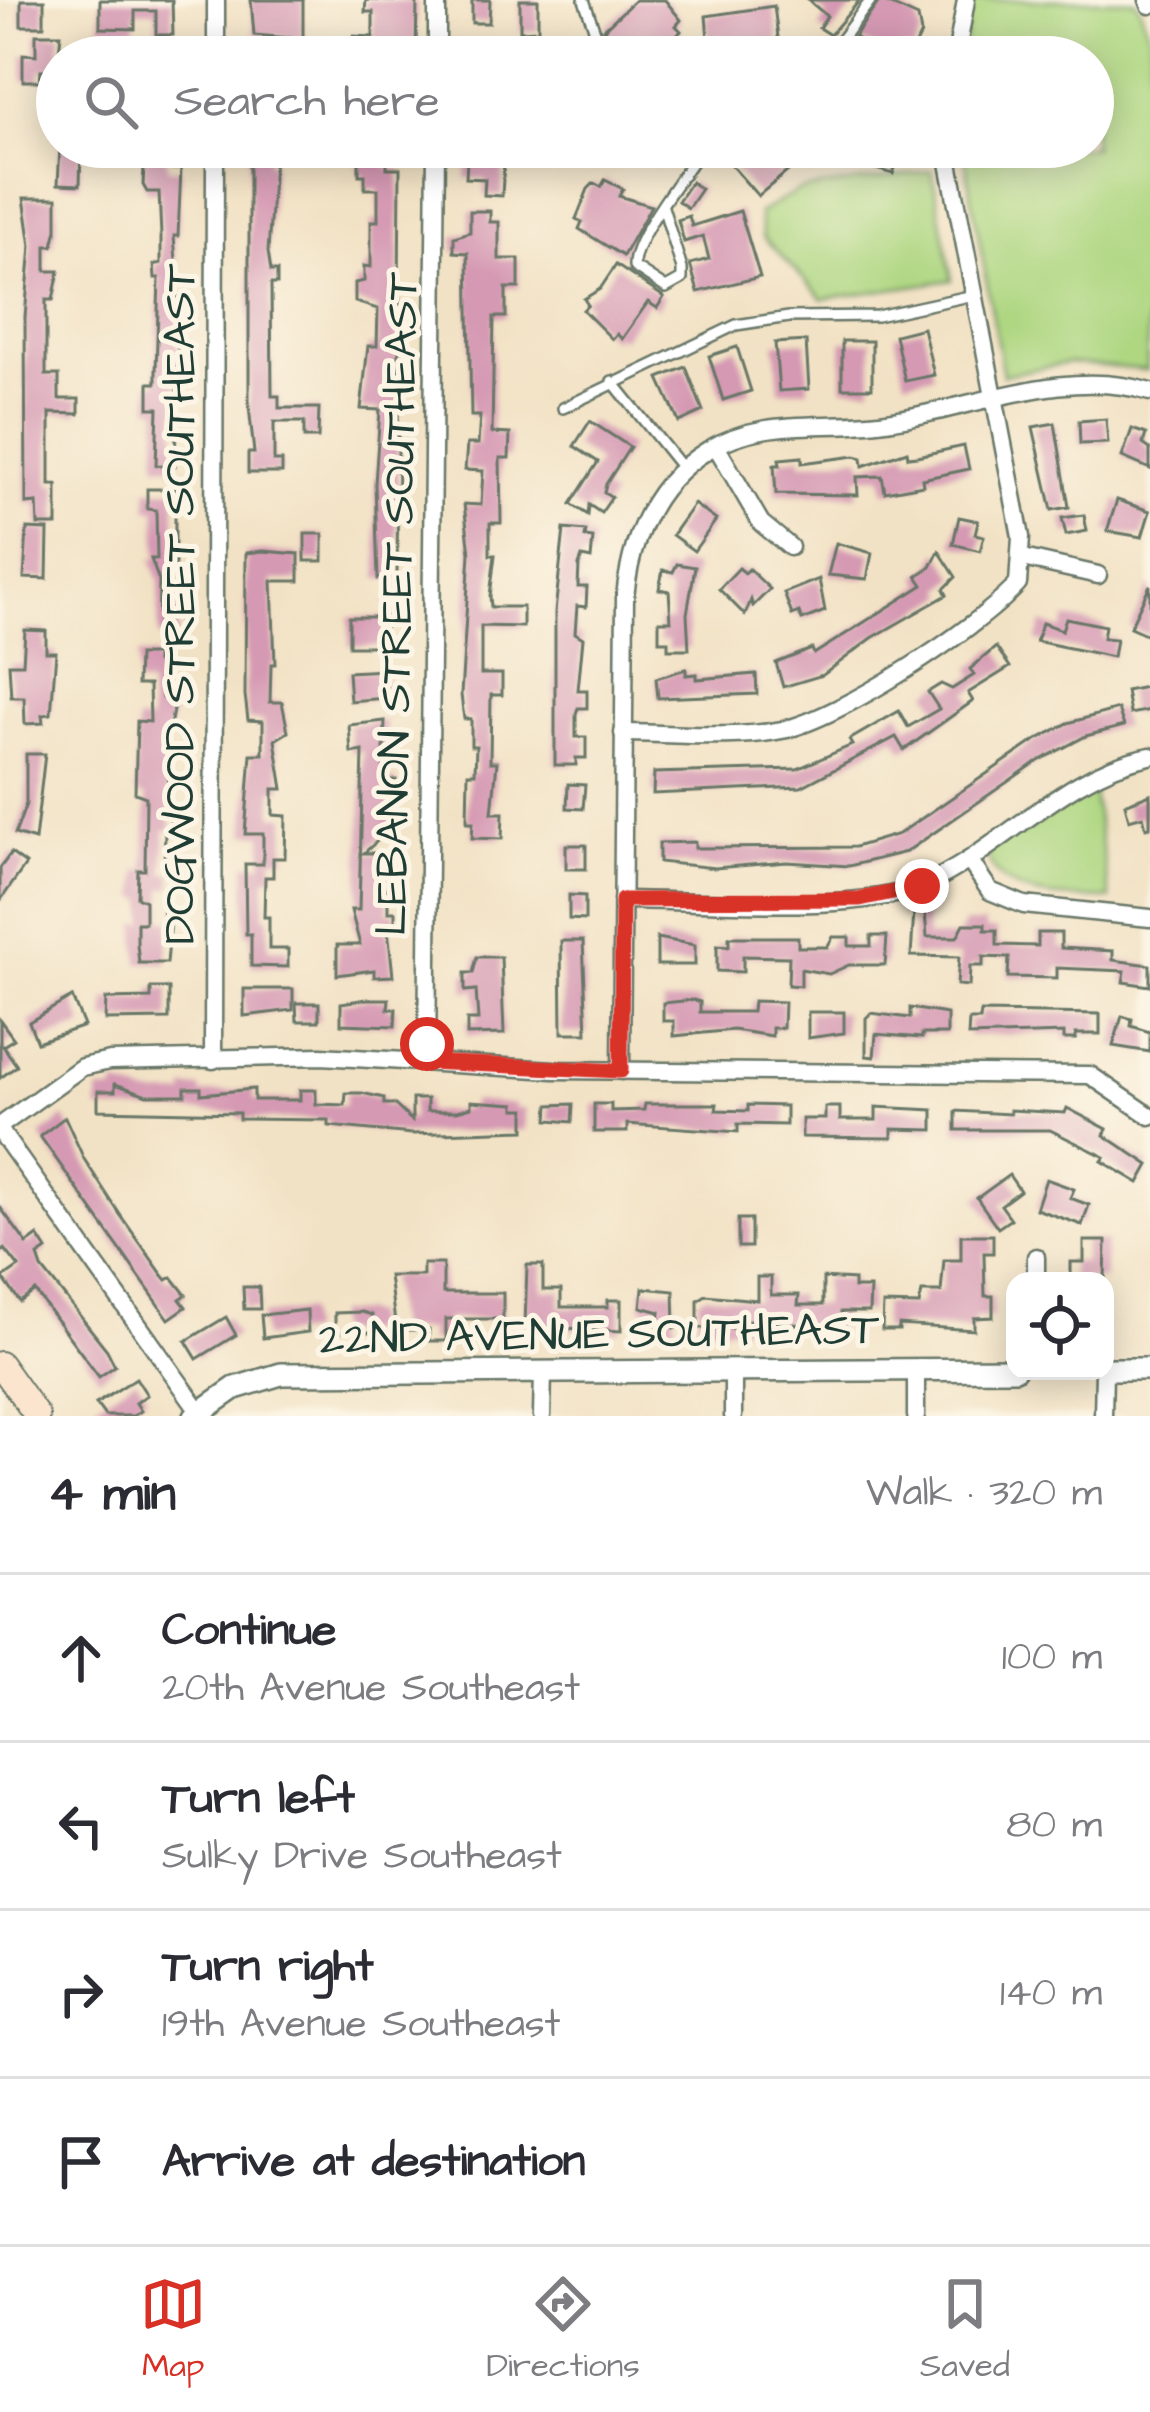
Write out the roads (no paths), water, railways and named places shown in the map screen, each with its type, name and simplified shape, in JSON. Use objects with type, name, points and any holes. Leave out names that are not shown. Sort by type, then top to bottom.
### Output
[{"type":"main road","points":[[0,1364],[37,1416]]},
{"type":"street","points":[[216,0],[216,36]]},
{"type":"street","points":[[436,36],[437,0]]},
{"type":"street","points":[[960,36],[966,0]]},
{"type":"street","name":"DOGWOOD STREET SOUTHEAST","points":[[213,1060],[215,168]]},
{"type":"street","name":"LEBANON STREET SOUTHEAST","points":[[427,1062],[436,168]]},
{"type":"street","points":[[623,733],[757,734],[806,724],[988,614],[1018,584],[1023,558],[950,168]]},
{"type":"street","points":[[621,1071],[628,567],[645,514],[682,468],[744,430],[869,423],[1091,382],[1150,392]]},
{"type":"street","points":[[716,446],[761,523],[790,547]]},
{"type":"street","points":[[1023,558],[1098,574]]},
{"type":"street","points":[[622,900],[860,899],[922,886],[969,860],[1095,774],[1150,756]]},
{"type":"street","points":[[969,860],[990,891],[1024,905],[1150,918]]},
{"type":"street","points":[[200,1415],[0,1128],[82,1067],[110,1061],[321,1056],[621,1071],[1090,1075],[1150,1116]]},
{"type":"street","points":[[1036,1257],[1036,1272]]},
{"type":"street","points":[[916,1369],[916,1416]]},
{"type":"street","name":"22ND AVENUE SOUTHEAST","points":[[200,1415],[235,1388],[281,1374],[1006,1369]]},
{"type":"street","points":[[1114,1370],[1150,1369]]},
{"type":"street","points":[[733,1370],[733,1416]]},
{"type":"street","points":[[542,1416],[543,1372]]},
{"type":"street","points":[[1103,1416],[1104,1380]]},
{"type":"lane","points":[[584,0],[597,36]]},
{"type":"lane","points":[[844,36],[872,0]]},
{"type":"lane","points":[[663,208],[682,269],[682,279],[666,288],[634,267],[633,254],[663,208],[689,168]]},
{"type":"lane","points":[[563,408],[736,325],[789,317],[877,316],[974,295]]},
{"type":"lane","points":[[612,381],[682,468]]}]
